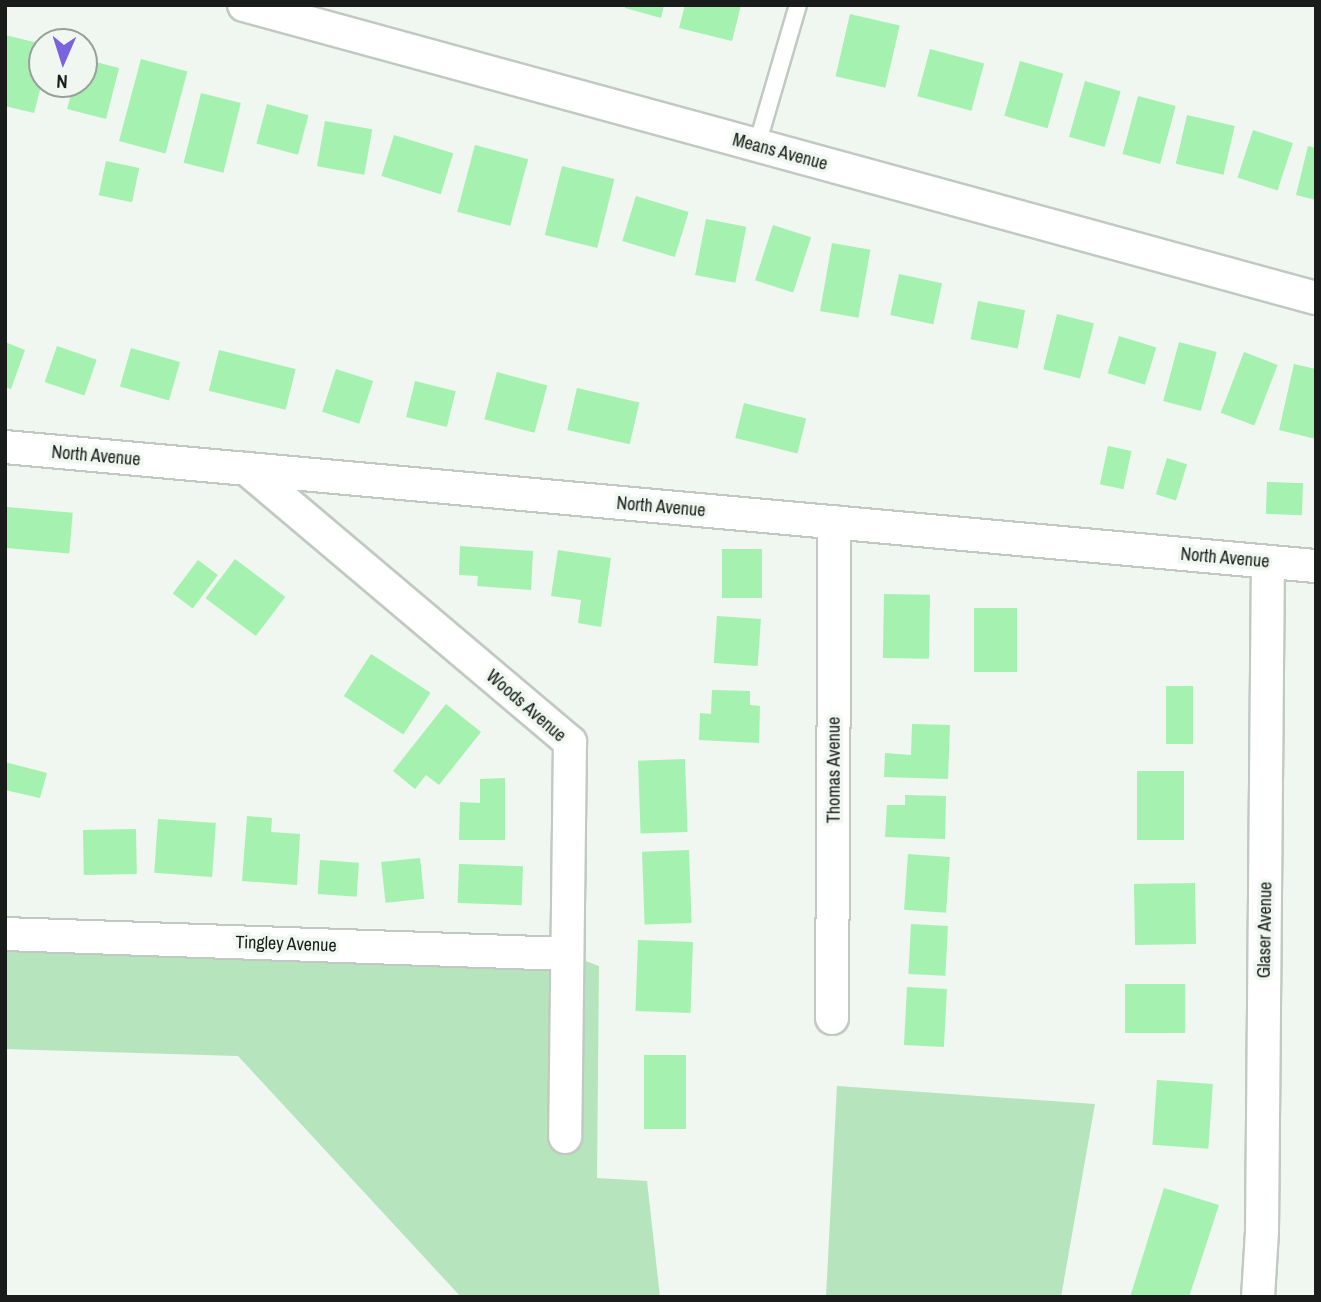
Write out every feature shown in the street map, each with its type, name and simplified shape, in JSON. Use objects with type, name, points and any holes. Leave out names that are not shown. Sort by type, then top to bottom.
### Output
[{"type":"street","name":"Means Avenue","points":[[244,5],[1316,298]]},
{"type":"street","name":"North Avenue","points":[[5,447],[1316,566]]},
{"type":"street","name":"Woods Avenue","points":[[247,469],[570,741],[565,1137]]},
{"type":"street","name":"Thomas Avenue","points":[[832,1018],[835,522]]},
{"type":"street","name":"Glaser Avenue","points":[[1258,1297],[1262,1231],[1268,562]]},
{"type":"street","name":"Tingley Avenue","points":[[5,933],[567,954]]},
{"type":"lane","points":[[757,145],[798,5]]},
{"type":"green space","points":[[5,934],[567,954],[599,966],[597,1178],[647,1181],[660,1297],[461,1297],[238,1056],[5,1049]]},
{"type":"green space","points":[[837,1086],[1095,1104],[1061,1297],[826,1297]]},
{"type":"building","points":[[625,5],[664,5],[661,18],[625,8]]},
{"type":"building","points":[[685,5],[741,5],[732,41],[679,28]]},
{"type":"building","points":[[850,14],[900,25],[885,88],[836,76]]},
{"type":"building","points":[[5,35],[28,41],[28,98],[38,98],[34,113],[5,106]]},
{"type":"building","points":[[930,49],[984,63],[971,111],[917,96]]},
{"type":"building","points":[[141,59],[187,71],[165,154],[119,141]]},
{"type":"building","points":[[1020,61],[1063,73],[1048,128],[1004,116]]},
{"type":"building","points":[[98,63],[119,68],[106,119],[67,109],[70,98],[98,98]]},
{"type":"building","points":[[1085,81],[1121,91],[1105,147],[1069,137]]},
{"type":"building","points":[[201,93],[241,103],[223,173],[184,163]]},
{"type":"building","points":[[1138,96],[1176,106],[1160,164],[1122,154]]},
{"type":"building","points":[[267,104],[309,115],[298,155],[256,144]]},
{"type":"building","points":[[1187,115],[1235,126],[1223,175],[1176,164]]},
{"type":"building","points":[[325,121],[372,129],[364,175],[317,166]]},
{"type":"building","points":[[1253,130],[1293,143],[1277,191],[1238,178]]},
{"type":"building","points":[[394,135],[453,153],[441,194],[381,176]]},
{"type":"building","points":[[475,145],[528,159],[510,226],[457,212]]},
{"type":"building","points":[[1308,146],[1316,148],[1316,200],[1296,195]]},
{"type":"building","points":[[106,161],[139,168],[132,202],[99,195]]},
{"type":"building","points":[[562,166],[614,179],[597,248],[545,235]]},
{"type":"building","points":[[636,196],[689,212],[675,257],[622,241]]},
{"type":"building","points":[[706,219],[746,227],[735,283],[695,275]]},
{"type":"building","points":[[773,225],[811,237],[793,293],[755,280]]},
{"type":"building","points":[[832,243],[870,250],[858,318],[820,311]]},
{"type":"building","points":[[899,274],[942,283],[933,324],[890,315]]},
{"type":"building","points":[[978,301],[1025,310],[1018,348],[971,339]]},
{"type":"building","points":[[1057,314],[1094,323],[1080,378],[1043,369]]},
{"type":"building","points":[[1119,336],[1156,347],[1145,385],[1108,373]]},
{"type":"building","points":[[5,342],[25,350],[11,389],[5,387]]},
{"type":"building","points":[[1179,342],[1217,352],[1201,411],[1163,401]]},
{"type":"building","points":[[57,346],[97,360],[84,396],[45,382]]},
{"type":"building","points":[[131,348],[180,362],[169,401],[120,386]]},
{"type":"building","points":[[219,350],[296,369],[285,410],[209,391]]},
{"type":"building","points":[[1244,352],[1278,365],[1254,426],[1221,413]]},
{"type":"building","points":[[1294,364],[1316,369],[1316,439],[1279,430]]},
{"type":"building","points":[[336,369],[373,381],[359,424],[322,412]]},
{"type":"building","points":[[497,372],[547,385],[535,433],[484,419]]},
{"type":"building","points":[[415,381],[456,391],[447,427],[406,417]]},
{"type":"building","points":[[577,388],[639,402],[630,444],[567,430]]},
{"type":"building","points":[[744,403],[806,418],[797,453],[735,438]]},
{"type":"building","points":[[1108,446],[1131,451],[1123,489],[1100,484]]},
{"type":"building","points":[[1167,458],[1187,464],[1176,500],[1156,494]]},
{"type":"building","points":[[1267,482],[1303,483],[1302,515],[1266,514]]},
{"type":"building","points":[[7,507],[73,513],[69,554],[5,548]]},
{"type":"building","points":[[460,546],[533,551],[531,590],[477,586],[478,576],[459,575]]},
{"type":"building","points":[[722,549],[762,549],[762,598],[722,598]]},
{"type":"building","points":[[558,550],[611,558],[601,627],[578,623],[581,600],[551,596]]},
{"type":"building","points":[[235,559],[285,597],[256,636],[206,598]]},
{"type":"building","points":[[198,560],[218,575],[193,609],[173,594]]},
{"type":"building","points":[[884,594],[930,595],[929,659],[883,658]]},
{"type":"building","points":[[974,608],[1017,608],[1017,672],[974,672]]},
{"type":"building","points":[[717,616],[761,619],[758,666],[714,663]]},
{"type":"building","points":[[371,654],[431,693],[403,735],[344,696]]},
{"type":"building","points":[[1166,686],[1193,686],[1193,744],[1166,744]]},
{"type":"building","points":[[712,690],[750,691],[750,705],[760,706],[759,743],[699,740],[700,713],[711,714]]},
{"type":"building","points":[[446,704],[481,732],[439,785],[426,775],[415,789],[393,771]]},
{"type":"building","points":[[912,724],[950,725],[948,779],[884,777],[885,753],[911,755]]},
{"type":"building","points":[[685,759],[688,832],[641,834],[638,761]]},
{"type":"building","points":[[5,762],[47,773],[40,798],[5,790]]},
{"type":"building","points":[[1137,771],[1184,771],[1184,840],[1137,840]]},
{"type":"building","points":[[505,778],[505,840],[459,840],[460,802],[480,803],[480,779]]},
{"type":"building","points":[[905,795],[946,796],[945,839],[885,837],[887,805],[905,805]]},
{"type":"building","points":[[247,816],[272,818],[271,832],[300,834],[297,885],[242,881]]},
{"type":"building","points":[[158,819],[216,823],[212,877],[154,873]]},
{"type":"building","points":[[136,829],[137,874],[84,875],[83,830]]},
{"type":"building","points":[[689,850],[692,923],[645,925],[642,852]]},
{"type":"building","points":[[908,854],[950,857],[946,913],[904,910]]},
{"type":"building","points":[[420,858],[424,899],[385,903],[381,862]]},
{"type":"building","points":[[320,860],[359,863],[357,897],[318,894]]},
{"type":"building","points":[[459,864],[523,866],[522,905],[458,903]]},
{"type":"building","points":[[1195,883],[1196,944],[1135,945],[1134,884]]},
{"type":"building","points":[[911,924],[948,926],[945,976],[908,974]]},
{"type":"building","points":[[638,940],[693,942],[690,1013],[636,1011]]},
{"type":"building","points":[[1125,984],[1185,984],[1185,1033],[1125,1033]]},
{"type":"building","points":[[907,987],[947,989],[944,1047],[904,1045]]},
{"type":"building","points":[[644,1055],[686,1055],[686,1129],[644,1129]]},
{"type":"building","points":[[1157,1080],[1213,1084],[1208,1149],[1152,1145]]},
{"type":"building","points":[[1164,1188],[1219,1205],[1189,1297],[1130,1297]]}]
